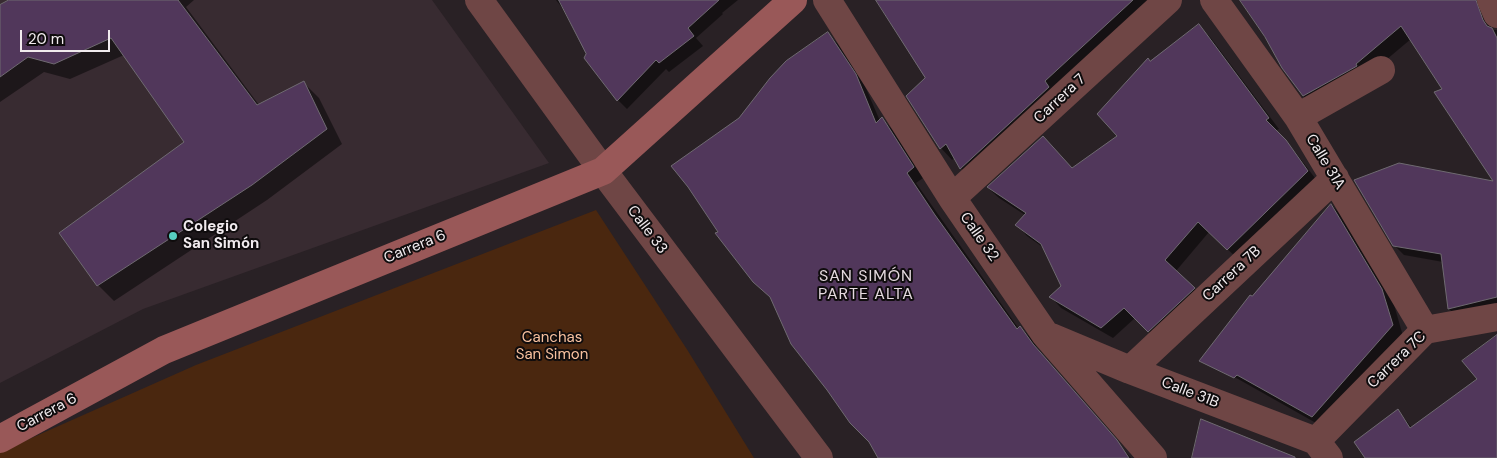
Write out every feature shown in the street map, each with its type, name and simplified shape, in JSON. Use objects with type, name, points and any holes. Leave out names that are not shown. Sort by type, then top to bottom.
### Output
[{"type":"street","name":"Calle 33","points":[[479,0],[603,171],[819,458]]},
{"type":"street","name":"Carrera 6","points":[[0,438],[164,350],[603,171],[793,0]]},
{"type":"street","name":"Calle 32","points":[[827,0],[952,198],[1046,334],[1154,458]]},
{"type":"street","name":"Carrera 7","points":[[952,198],[1168,0]]},
{"type":"street","name":"Calle 31A","points":[[1214,0],[1298,117],[1425,330]]},
{"type":"street","points":[[1491,0],[1497,14]]},
{"type":"street","points":[[1298,117],[1382,70]]},
{"type":"street","name":"Carrera 7B","points":[[1130,370],[1335,178]]},
{"type":"street","name":"Carrera 7C","points":[[1322,449],[1425,330],[1497,317]]},
{"type":"street","name":"Calle 31B","points":[[1046,334],[1322,449]]},
{"type":"shaded area","name":"Colegio San Simón","points":[[0,0],[432,0],[549,163],[143,309],[0,383]]},
{"type":"green space","name":"Canchas San Simon","points":[[596,210],[688,351],[754,458],[0,458],[0,452],[196,365]]},
{"type":"building","points":[[9,0],[178,0],[257,105],[304,81],[327,129],[252,185],[97,286],[59,233],[184,142],[111,38],[54,64],[28,57],[0,77],[0,5]]},
{"type":"building","points":[[559,0],[719,0],[688,28],[694,36],[659,63],[656,60],[617,101],[584,58],[586,54]]},
{"type":"building","points":[[876,0],[1133,0],[1045,81],[1049,87],[960,169],[946,144],[940,149],[906,96],[925,78]]},
{"type":"building","points":[[1240,0],[1476,0],[1483,20],[1487,26],[1492,28],[1497,38],[1497,297],[1448,309],[1441,254],[1393,246],[1354,180],[1399,163],[1493,181],[1434,92],[1442,89],[1401,26],[1356,64],[1357,66],[1303,96],[1282,68],[1265,37]]},
{"type":"building","points":[[1199,24],[1269,118],[1266,120],[1286,140],[1308,171],[1227,250],[1198,222],[1165,260],[1195,288],[1148,332],[1124,308],[1101,328],[1049,297],[1061,286],[1041,244],[1015,225],[1026,213],[987,187],[1043,136],[1072,168],[1117,136],[1097,114],[1148,58],[1150,61]]},
{"type":"building","points":[[828,32],[856,74],[876,123],[882,117],[914,167],[907,173],[935,215],[1017,329],[1020,326],[1033,344],[1117,440],[1129,458],[878,458],[869,442],[850,423],[791,344],[770,297],[753,282],[715,233],[718,232],[688,187],[671,166],[739,118],[770,78],[786,61]]},
{"type":"building","points":[[1331,204],[1382,289],[1393,325],[1312,417],[1237,375],[1234,378],[1199,361],[1250,295],[1252,296]]},
{"type":"building","points":[[1497,335],[1497,458],[1365,458],[1354,442],[1398,409],[1410,428],[1477,379],[1462,361]]},
{"type":"building","points":[[1201,419],[1295,457],[1295,458],[1192,458]]},
{"type":"place","name":"Colegio San Simón","points":[[173,236]]},
{"type":"district","name":"SAN SIMÓN PARTE ALTA","points":[[866,286]]}]
